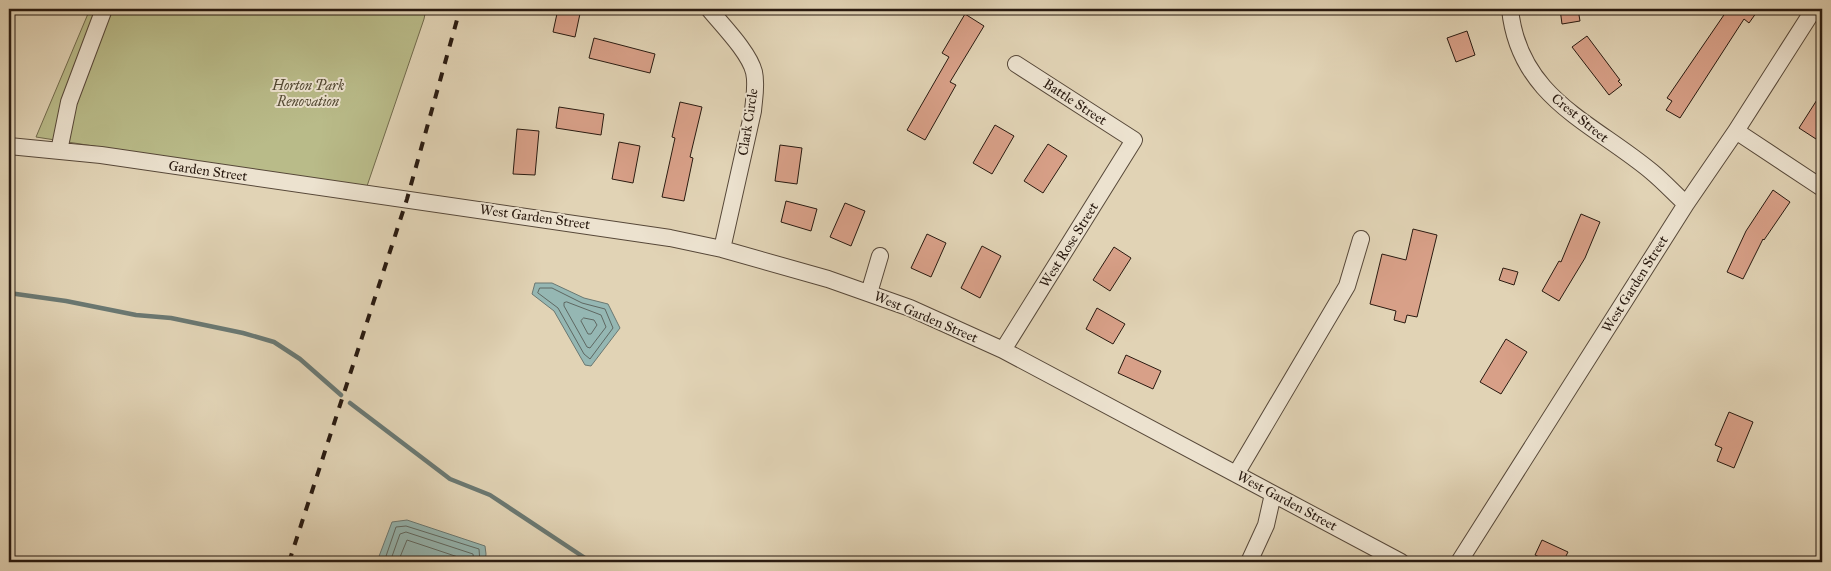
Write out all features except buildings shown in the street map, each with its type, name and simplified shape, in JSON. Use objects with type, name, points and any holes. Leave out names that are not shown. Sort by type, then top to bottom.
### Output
[{"type":"street","points":[[59,151],[69,102],[104,9]]},
{"type":"street","name":"Clark Circle","points":[[709,9],[740,48],[753,70],[756,88],[753,111],[722,249]]},
{"type":"street","name":"Crest Street","points":[[1510,9],[1517,45],[1539,84],[1579,121],[1652,172],[1686,204]]},
{"type":"street","name":"West Garden Street","points":[[1460,562],[1686,204],[1736,131],[1814,9]]},
{"type":"street","name":"Battle Street","points":[[1016,64],[1134,140]]},
{"type":"street","points":[[1736,131],[1822,188]]},
{"type":"street","name":"West Rose Street","points":[[1003,350],[1134,140]]},
{"type":"street","name":"Garden Street","points":[[9,146],[59,151],[407,199]]},
{"type":"street","name":"West Garden Street","points":[[407,199],[620,229],[722,249],[828,279],[869,293],[910,308],[1003,350],[1402,562]]},
{"type":"street","points":[[1236,474],[1347,286],[1361,239]]},
{"type":"street","points":[[869,293],[880,256]]},
{"type":"street","points":[[1249,562],[1266,525],[1273,494]]},
{"type":"green space","name":"Horton Park Renovation","points":[[90,9],[426,9],[366,189],[36,137]]},
{"type":"water","points":[[535,283],[552,283],[584,298],[608,304],[620,328],[591,366],[585,365],[554,311],[532,294]]},
{"type":"water","points":[[407,520],[485,546],[485,562],[380,562],[378,559],[392,522]]},
{"type":"waterway","points":[[9,293],[66,301],[136,315],[171,318],[243,333],[274,342],[300,359],[341,395]]},
{"type":"waterway","points":[[350,403],[450,479],[490,495],[591,562]]},
{"type":"railway","points":[[289,562],[407,199],[460,9]]}]
